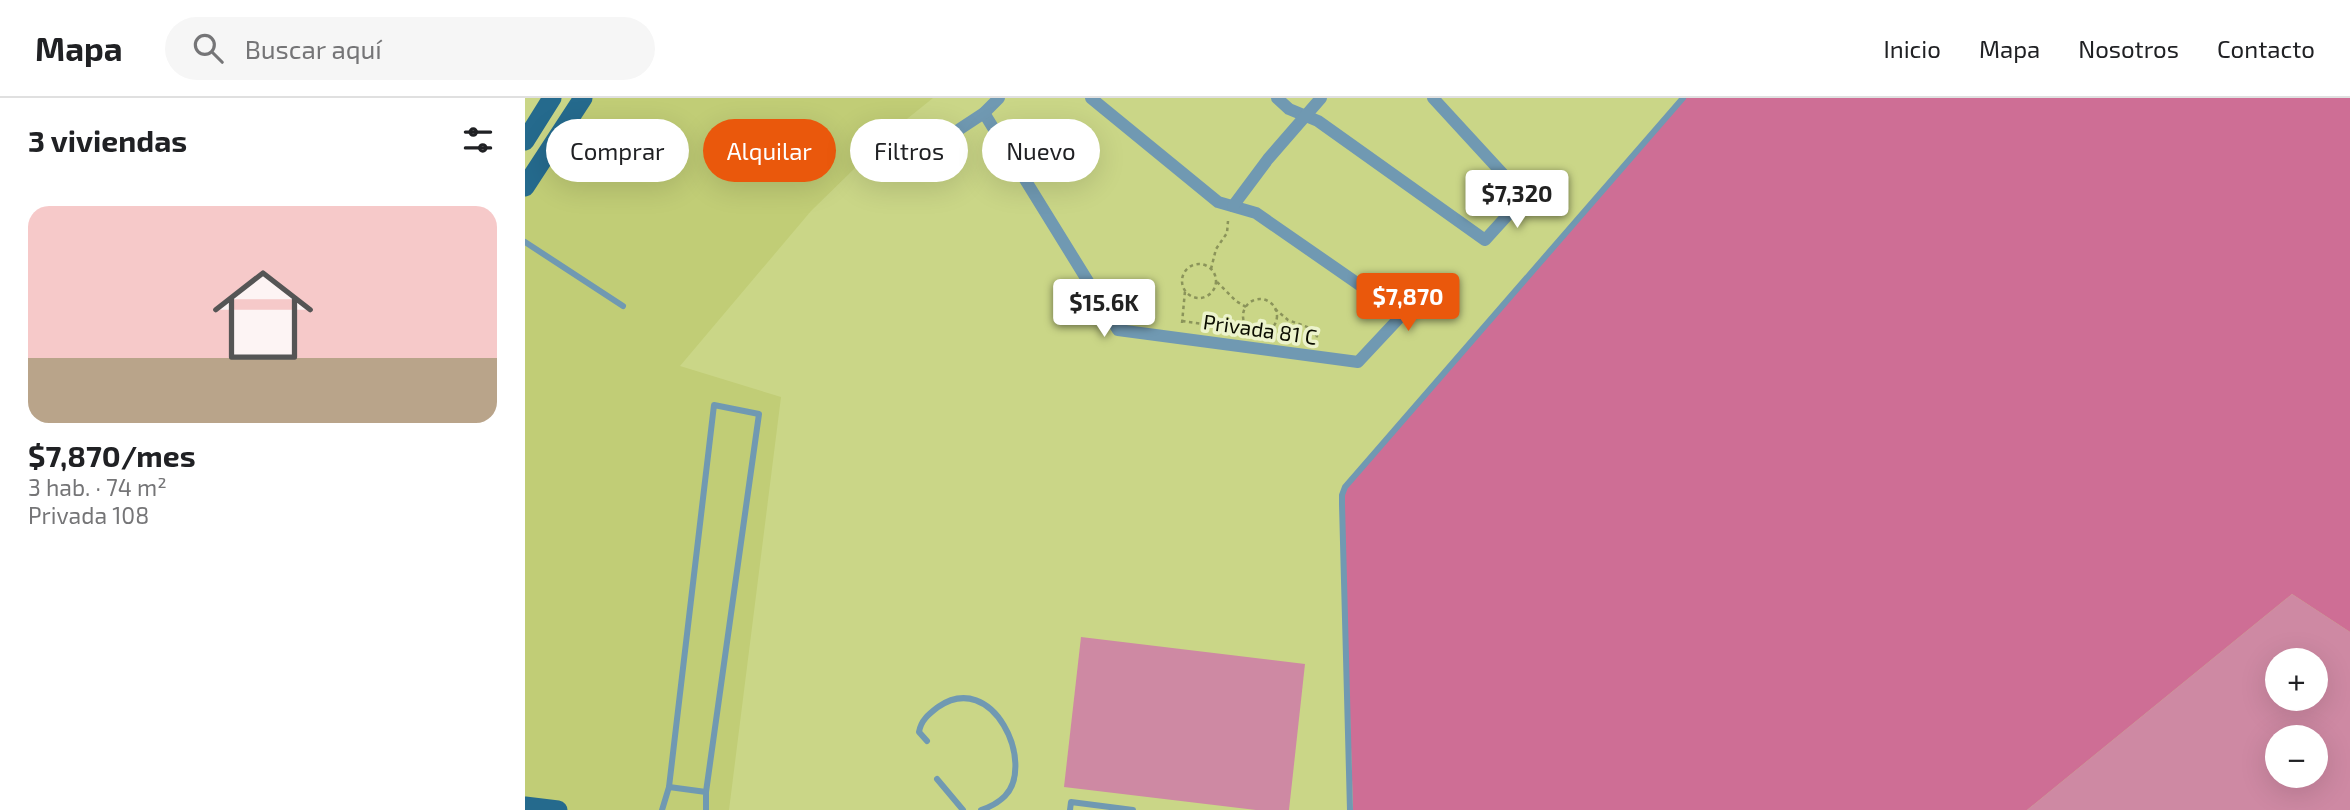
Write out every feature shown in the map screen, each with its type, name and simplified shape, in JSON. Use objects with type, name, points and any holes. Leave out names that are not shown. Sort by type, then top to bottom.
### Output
[{"type":"main road","points":[[526,139],[552,98]]},
{"type":"main road","points":[[525,187],[583,98]]},
{"type":"main road","points":[[525,806],[558,810]]},
{"type":"street","points":[[968,124],[999,98]]},
{"type":"street","points":[[1091,98],[1218,202],[1256,213],[1403,315],[1427,281]]},
{"type":"street","points":[[1276,98],[1289,109],[1324,125],[1485,240],[1524,197],[1433,98]]},
{"type":"street","points":[[1234,206],[1269,159],[1321,98]]},
{"type":"street","name":"Privada 81 C","points":[[984,113],[1118,330],[1358,362],[1403,315]]},
{"type":"lane","points":[[1350,810],[1342,504],[1345,487],[1683,98]]},
{"type":"lane","points":[[525,242],[623,306]]},
{"type":"lane","points":[[662,810],[669,787],[714,405],[759,414],[706,792],[706,810]]},
{"type":"lane","points":[[927,741],[919,732],[925,718],[955,698],[974,698],[988,706],[1001,721],[1011,740],[1015,759],[1013,782],[1006,796],[981,810]]},
{"type":"lane","points":[[937,779],[963,810]]},
{"type":"lane","points":[[669,787],[706,792]]},
{"type":"lane","points":[[1070,810],[1071,802],[1133,810]]},
{"type":"path","points":[[1228,221],[1227,233],[1216,249],[1211,269],[1228,293],[1246,307]]},
{"type":"path","points":[[1181,329],[1184,275],[1191,267],[1201,265],[1211,269]]},
{"type":"path","points":[[1185,290],[1193,297],[1205,297],[1213,290],[1216,279]]},
{"type":"path","points":[[1254,331],[1245,325],[1246,307],[1251,302],[1262,299],[1288,320],[1310,328],[1317,336],[1315,348]]},
{"type":"path","points":[[1182,321],[1265,332],[1276,320],[1275,309]]},
{"type":"shaded area","points":[[587,98],[933,98],[907,119],[850,119],[850,173],[811,211],[680,366],[781,397],[729,810],[525,810],[525,193],[546,161],[546,182],[689,182],[689,119],[573,119]]},
{"type":"shaded area","points":[[1685,98],[2350,98],[2350,632],[2292,594],[2027,810],[1353,810],[1343,495],[1347,486]]},
{"type":"shaded area","points":[[2292,594],[2350,632],[2350,810],[2027,810]]},
{"type":"shaded area","points":[[1081,637],[1305,664],[1289,810],[1256,810],[1064,787]]}]
